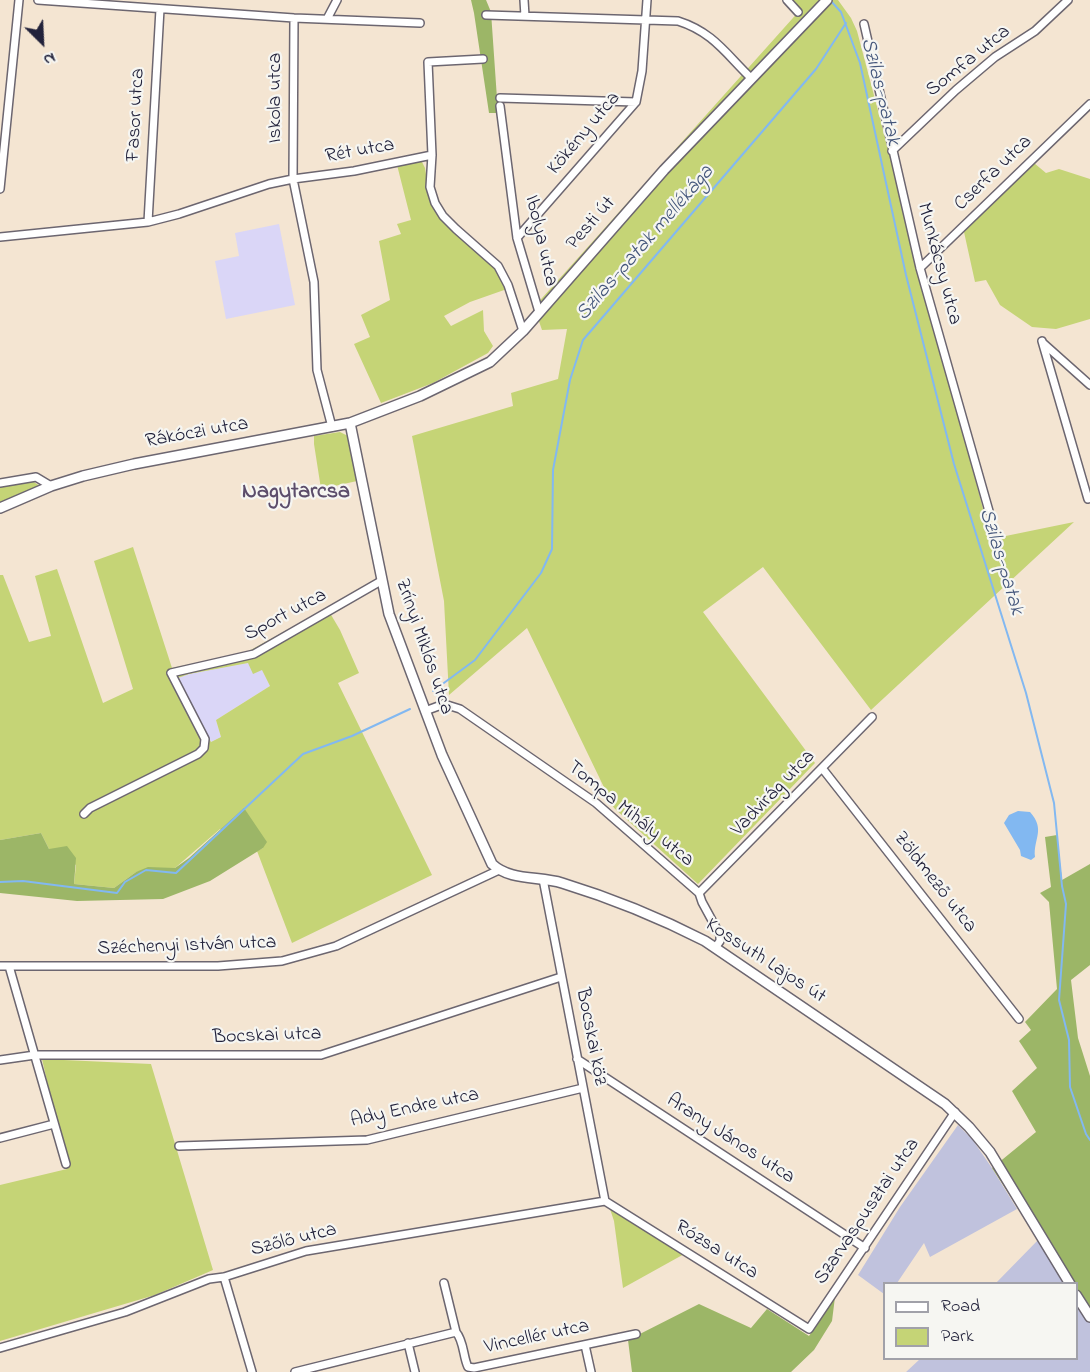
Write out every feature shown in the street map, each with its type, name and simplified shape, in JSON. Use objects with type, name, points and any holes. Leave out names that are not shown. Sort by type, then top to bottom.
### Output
[{"type":"main road","name":"Pesti út","points":[[350,423],[420,396],[490,362],[523,331],[664,170],[824,3]]},
{"type":"main road","name":"Rákóczi utca","points":[[0,508],[51,486],[83,476],[134,464],[350,423]]},
{"type":"main road","name":"Zrínyi Miklós utca","points":[[350,423],[381,581],[390,614],[442,755],[486,853],[492,864],[499,870]]},
{"type":"main road","name":"Kossuth Lajos út","points":[[499,870],[511,875],[543,879],[595,894],[668,922],[715,948],[955,1112],[982,1142],[1069,1282]]},
{"type":"main road","points":[[1078,1297],[1090,1317]]},
{"type":"street","points":[[0,189],[20,0]]},
{"type":"street","points":[[38,0],[294,18],[420,23]]},
{"type":"street","points":[[327,19],[337,0]]},
{"type":"street","points":[[524,0],[525,16]]},
{"type":"street","name":"Kökény utca","points":[[518,238],[636,102],[642,71],[647,0]]},
{"type":"street","points":[[787,0],[798,12]]},
{"type":"street","name":"Somfa utca","points":[[892,151],[971,76],[994,57],[1035,31],[1068,0]]},
{"type":"street","name":"Fasor utca","points":[[148,222],[160,9]]},
{"type":"street","points":[[486,15],[678,21],[696,27],[710,37],[751,78]]},
{"type":"street","name":"Iskola utca","points":[[294,18],[293,179],[314,282],[317,370],[332,427]]},
{"type":"street","name":"Munkácsy utca","points":[[864,24],[920,268],[989,511]]},
{"type":"street","points":[[483,59],[428,62],[432,155],[430,187],[435,203],[443,216],[498,266],[508,285],[523,331]]},
{"type":"street","name":"Ibolya utca","points":[[540,312],[518,238],[500,102],[636,102]]},
{"type":"street","name":"Cserfa utca","points":[[920,268],[1090,104]]},
{"type":"street","name":"Rét utca","points":[[0,237],[148,222],[269,184],[354,171],[432,155]]},
{"type":"street","points":[[1088,499],[1042,341],[1090,386]]},
{"type":"street","points":[[0,483],[36,477],[51,486]]},
{"type":"street","name":"Sport utca","points":[[84,814],[90,808],[198,754],[204,748],[205,739],[171,673],[254,654],[381,581]]},
{"type":"street","name":"Tompa Mihály utca","points":[[424,709],[444,704],[460,709],[596,803],[699,893],[720,935],[720,941],[715,948]]},
{"type":"street","name":"Vadvirág utca","points":[[699,893],[872,717]]},
{"type":"street","name":"Zöldmező utca","points":[[822,768],[1019,1019]]},
{"type":"street","name":"Széchenyi István utca","points":[[0,966],[218,966],[290,960],[336,946],[499,870]]},
{"type":"street","name":"Bocskai köz","points":[[543,879],[604,1201]]},
{"type":"street","points":[[9,966],[66,1164]]},
{"type":"street","name":"Bocskai utca","points":[[0,1060],[35,1055],[321,1055],[561,977]]},
{"type":"street","name":"Arany János utca","points":[[577,1059],[865,1248]]},
{"type":"street","name":"Ady Endre utca","points":[[179,1146],[367,1140],[583,1088]]},
{"type":"street","name":"Szarvaspusztai utca","points":[[809,1329],[955,1112]]},
{"type":"street","points":[[0,1138],[54,1124]]},
{"type":"street","name":"Szőlő utca","points":[[0,1348],[125,1312],[209,1279],[224,1277],[306,1251],[604,1201]]},
{"type":"street","name":"Rózsa utca","points":[[604,1201],[809,1329]]},
{"type":"street","points":[[224,1277],[252,1372]]},
{"type":"street","points":[[444,1283],[456,1332]]},
{"type":"street","name":"Vincellér utca","points":[[296,1372],[320,1369],[408,1343],[456,1332],[468,1368],[636,1334]]},
{"type":"street","points":[[408,1343],[415,1372]]},
{"type":"street","points":[[585,1345],[591,1372]]},
{"type":"shaded area","points":[[279,224],[295,305],[226,319],[215,261],[239,256],[235,233]]},
{"type":"shaded area","points":[[248,663],[262,670],[270,686],[216,720],[221,737],[211,742],[178,678]]},
{"type":"shaded area","points":[[958,1125],[972,1139],[1017,1209],[930,1257],[924,1243],[898,1282],[883,1282],[883,1293],[858,1275],[900,1207]]},
{"type":"shaded area","points":[[1039,1239],[1066,1282],[997,1282]]},
{"type":"shaded area","points":[[1078,1301],[1090,1321],[1090,1372],[906,1372],[919,1360],[1078,1360]]},
{"type":"green space","points":[[471,0],[486,0],[491,12],[498,113],[489,113]]},
{"type":"green space","points":[[793,0],[838,0],[857,31],[991,539],[1074,522],[871,710],[763,567],[703,612],[815,763],[698,884],[614,808],[527,628],[449,695],[444,601],[412,436],[513,406],[511,393],[558,379],[567,329],[542,330],[534,307],[801,9]]},
{"type":"green space","points":[[421,160],[428,186],[439,211],[497,267],[507,289],[470,302],[444,316],[451,326],[483,310],[484,331],[493,346],[488,353],[433,383],[381,403],[354,344],[370,337],[361,315],[390,300],[379,241],[401,234],[397,224],[411,220],[397,165]]},
{"type":"green space","points":[[1034,163],[1046,173],[1059,169],[1090,179],[1090,319],[1056,329],[1032,327],[1000,305],[986,280],[975,282],[964,232]]},
{"type":"green space","points":[[340,432],[348,436],[357,481],[321,489],[314,436]]},
{"type":"green space","points":[[32,481],[40,486],[0,503],[0,486]]},
{"type":"green space","points":[[133,547],[172,668],[247,652],[327,608],[340,630],[359,673],[338,683],[432,875],[292,943],[257,851],[263,848],[220,829],[175,868],[136,872],[114,888],[74,884],[76,865],[49,849],[41,833],[0,840],[0,575],[3,575],[29,642],[51,636],[35,576],[57,569],[103,703],[133,689],[94,561]],"holes":[[[248,663],[253,674],[262,670],[270,686],[216,720],[221,737],[211,742],[178,678]]]},
{"type":"green space","points":[[244,808],[267,842],[263,848],[210,881],[163,899],[77,901],[0,893],[0,840],[41,833],[49,849],[67,846],[76,858],[74,884],[114,888],[136,872],[148,867],[175,868]]},
{"type":"green space","points":[[1057,835],[1062,880],[1090,864],[1090,965],[1071,980],[1078,1038],[1090,1076],[1090,1321],[1078,1301],[1078,1282],[1066,1282],[992,1168],[1036,1132],[1012,1091],[1037,1068],[1019,1041],[1031,1030],[1025,1022],[1057,989],[1049,902],[1040,893],[1051,887],[1045,837]]},
{"type":"green space","points":[[42,1059],[151,1064],[213,1270],[155,1295],[0,1341],[0,1185],[67,1169]]},
{"type":"green space","points":[[608,1203],[686,1253],[623,1288],[614,1221]]},
{"type":"green space","points":[[835,1297],[832,1321],[814,1350],[791,1372],[632,1372],[628,1340],[699,1304],[751,1328],[767,1309],[809,1336]]},
{"type":"water","points":[[1018,811],[1030,812],[1037,824],[1035,857],[1031,860],[1021,856],[1020,850],[1004,823],[1009,815]]},
{"type":"waterway","name":"Szilas-patak","points":[[830,0],[841,12],[860,63],[906,275],[954,464],[1026,693],[1054,803],[1062,886],[1066,904],[1059,1000],[1069,1040],[1070,1087],[1090,1140]]},
{"type":"waterway","name":"Szilas-patak mellékága","points":[[433,691],[475,660],[541,573],[552,549],[553,470],[570,380],[583,340],[816,69],[846,23]]},
{"type":"waterway","name":"Szilas-patak mellékága","points":[[0,882],[23,881],[117,893],[125,882],[146,870],[176,873],[303,754],[352,736],[410,709]]},
{"type":"district","name":"Nagytarcsa","points":[[296,493]]}]
